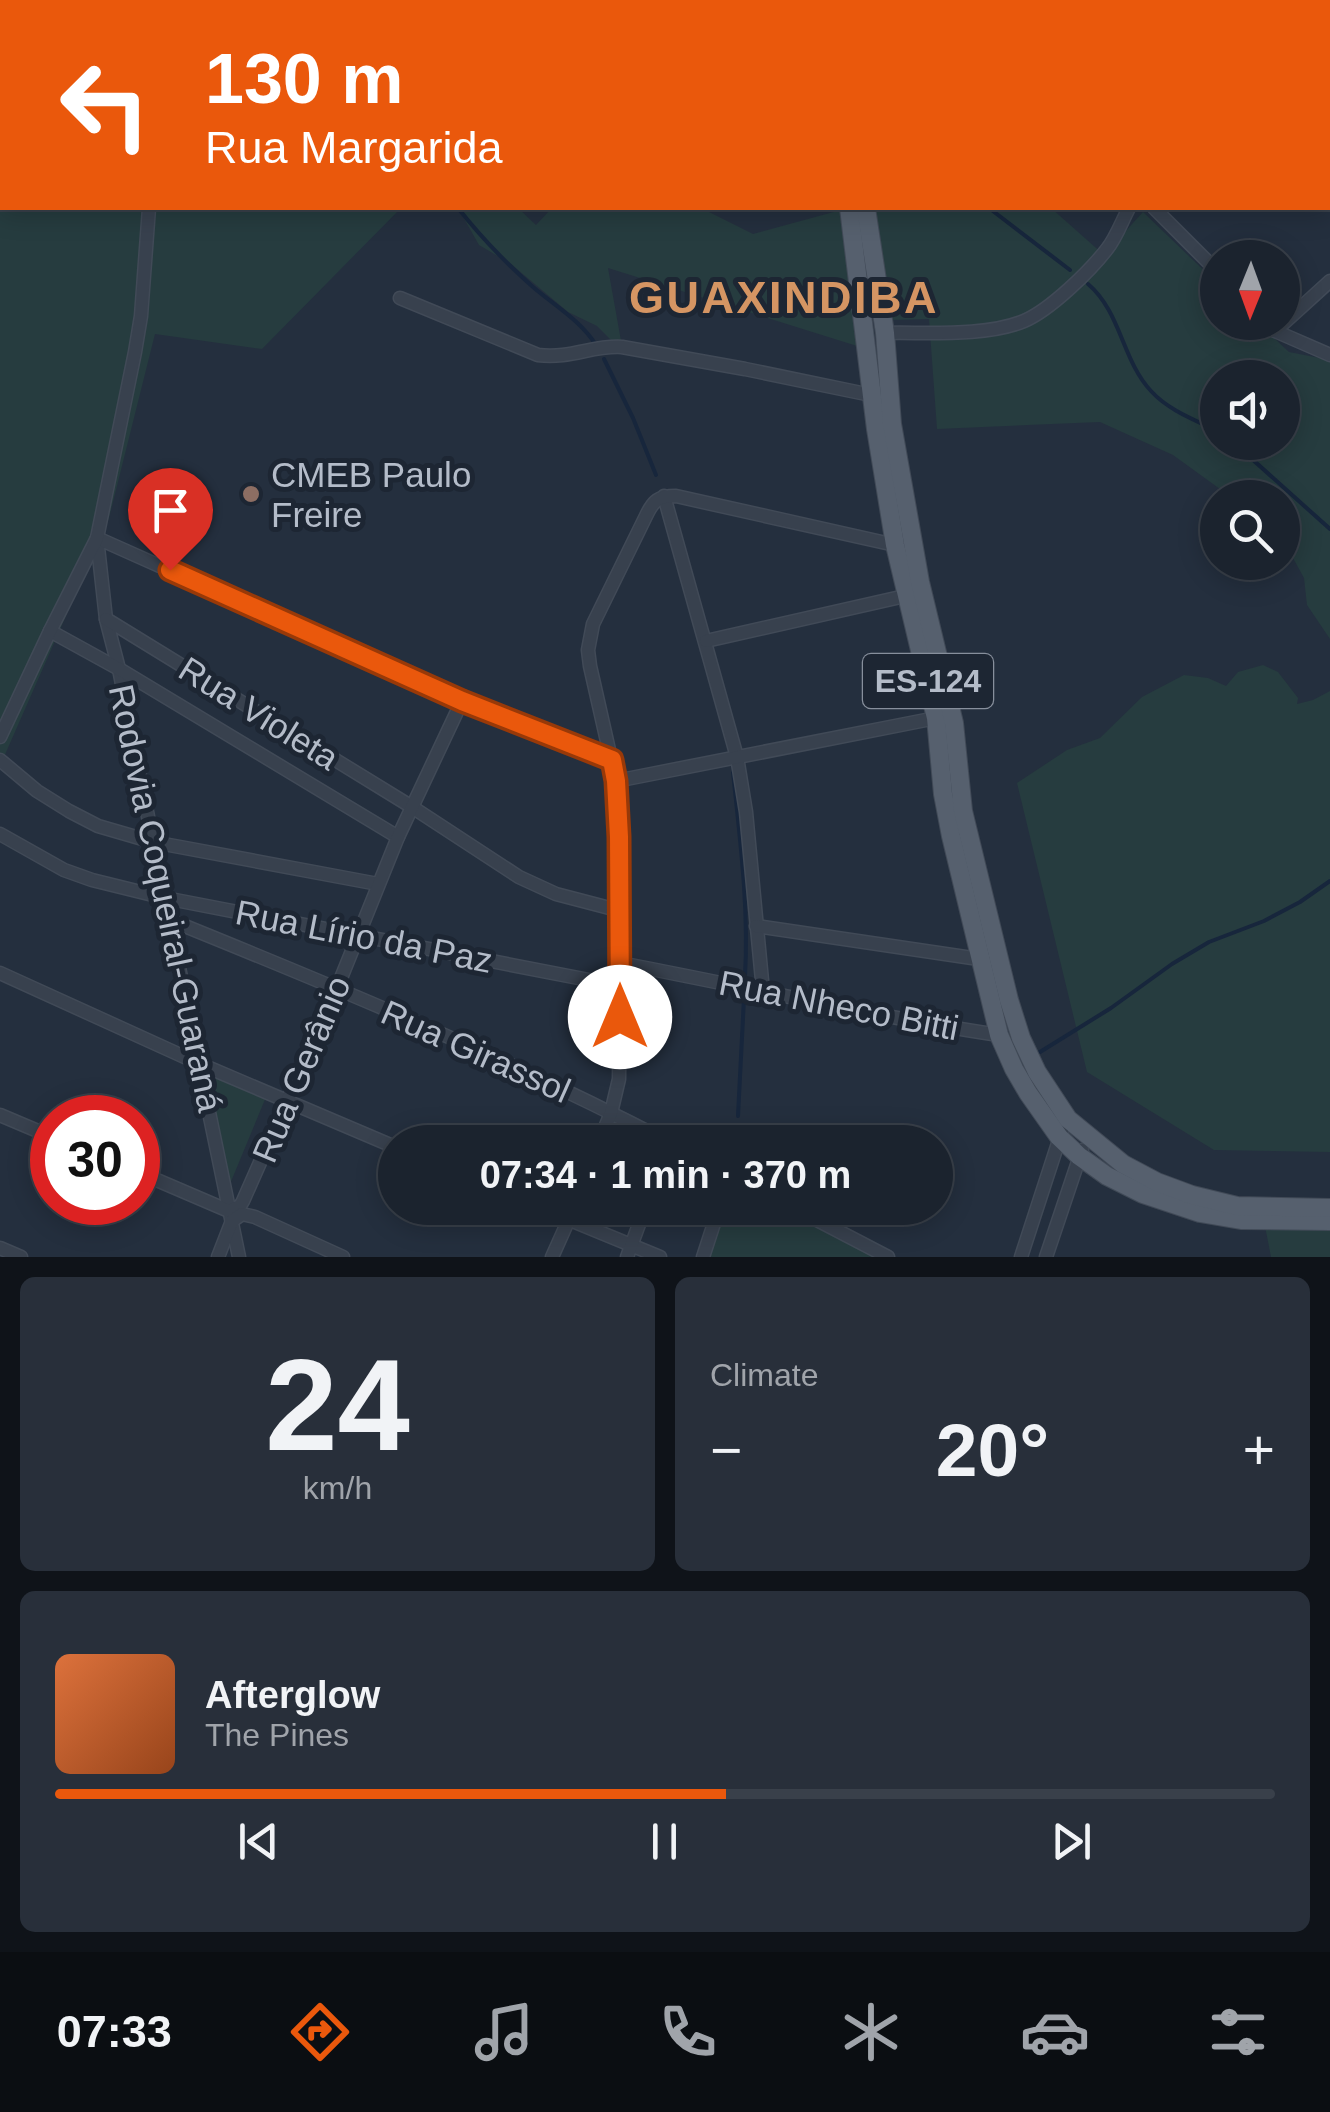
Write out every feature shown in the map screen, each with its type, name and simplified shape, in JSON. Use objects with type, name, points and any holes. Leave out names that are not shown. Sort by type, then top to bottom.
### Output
[{"type":"main road","name":"ES-124","points":[[849,210],[871,395],[895,545],[936,718],[947,816],[979,959],[999,1036],[1014,1069],[1060,1137],[1079,1156],[1107,1176],[1144,1194],[1200,1214],[1241,1220],[1330,1221]]},
{"type":"main road","name":"ES-124","points":[[866,210],[895,443],[920,582],[954,723],[963,811],[1008,1000],[1021,1038],[1068,1119],[1123,1164],[1192,1195],[1238,1206],[1330,1208]]},
{"type":"street","points":[[0,737],[98,538],[141,316],[149,210]]},
{"type":"street","points":[[884,333],[962,332],[999,328],[1024,320],[1046,308],[1108,248],[1127,210]]},
{"type":"street","points":[[1156,210],[1200,254]]},
{"type":"street","points":[[1300,303],[1330,280]]},
{"type":"street","points":[[400,298],[538,355],[558,357],[622,348],[871,395]]},
{"type":"street","points":[[1299,340],[1330,356]]},
{"type":"street","points":[[664,496],[737,757],[746,812],[762,990]]},
{"type":"street","points":[[606,1125],[619,1080],[616,781],[588,650],[593,624],[653,502],[664,496],[705,502],[895,545]]},
{"type":"street","points":[[98,538],[462,701],[612,760]]},
{"type":"street","name":"Rodovia Coqueiral-Guaraná","points":[[98,538],[106,619],[239,1257]]},
{"type":"street","points":[[706,640],[906,596]]},
{"type":"street","name":"Rua Violeta","points":[[106,619],[539,888],[620,912]]},
{"type":"street","name":"Rua Violeta","points":[[50,631],[398,838]]},
{"type":"street","name":"Rua Gerânio","points":[[218,1257],[230,1216],[243,1201],[412,806],[462,701]]},
{"type":"street","points":[[616,781],[936,718]]},
{"type":"street","points":[[0,760],[38,791],[98,826],[153,842],[378,884]]},
{"type":"street","name":"Rua Lírio da Paz","points":[[0,834],[64,870],[165,898],[620,986]]},
{"type":"street","name":"Rua Girassol","points":[[170,920],[336,988],[636,1125]]},
{"type":"street","points":[[756,926],[979,959]]},
{"type":"street","name":"Rua Nheco Bitti","points":[[620,963],[858,1012],[999,1036]]},
{"type":"street","points":[[0,973],[378,1140]]},
{"type":"street","points":[[0,1115],[30,1128]]},
{"type":"street","points":[[1021,1257],[1068,1119]]},
{"type":"street","points":[[1046,1257],[1088,1136]]},
{"type":"street","points":[[160,1183],[230,1216],[248,1215],[342,1257]]},
{"type":"street","points":[[552,1257],[567,1225]]},
{"type":"street","points":[[590,1225],[629,1250],[660,1257]]},
{"type":"street","points":[[629,1250],[639,1225]]},
{"type":"street","points":[[702,1257],[713,1225]]},
{"type":"street","points":[[827,1225],[888,1257]]},
{"type":"street","points":[[0,1248],[22,1257]]},
{"type":"green space","points":[[0,210],[399,210],[262,349],[155,334],[109,518],[0,766]]},
{"type":"green space","points":[[459,210],[520,210],[536,225],[550,210],[705,210],[753,234],[841,210],[857,346],[608,268],[623,352],[597,326],[568,312],[511,264],[479,245]]},
{"type":"green space","points":[[874,210],[1053,210],[1104,255],[1143,212],[1200,267],[1200,340],[1276,340],[1289,352],[1330,360],[1330,639],[1307,605],[1300,571],[1300,480],[1208,480],[1173,455],[1100,422],[937,429],[929,319],[891,320]]},
{"type":"green space","points":[[1263,665],[1278,672],[1298,698],[1297,704],[1330,691],[1330,1152],[1214,1150],[1087,1072],[1017,783],[1067,750],[1100,738],[1142,697],[1184,675],[1208,678],[1226,686],[1238,672]]},
{"type":"green space","points":[[202,1067],[266,1097],[230,1184]]},
{"type":"green space","points":[[1264,1221],[1330,1222],[1330,1257],[1271,1257]]},
{"type":"green space","points":[[716,1225],[813,1225],[875,1257],[706,1257]]},
{"type":"waterway","points":[[460,210],[503,259],[575,321],[596,345]]},
{"type":"waterway","points":[[992,210],[1070,270]]},
{"type":"waterway","points":[[1088,284],[1108,308],[1141,379],[1158,398],[1200,422]]},
{"type":"waterway","points":[[604,359],[656,475]]},
{"type":"waterway","points":[[1253,460],[1330,529]]},
{"type":"waterway","points":[[733,772],[745,899],[745,976]]},
{"type":"waterway","points":[[1040,1052],[1209,942],[1264,921],[1330,881]]},
{"type":"waterway","points":[[738,1116],[744,998]]},
{"type":"place","name":"CMEB Paulo Freire","points":[[251,494]]},
{"type":"district","name":"GUAXINDIBA","points":[[784,297]]},
{"type":"route","points":[[170,570],[462,701],[612,760],[619,837],[620,1017]]}]
